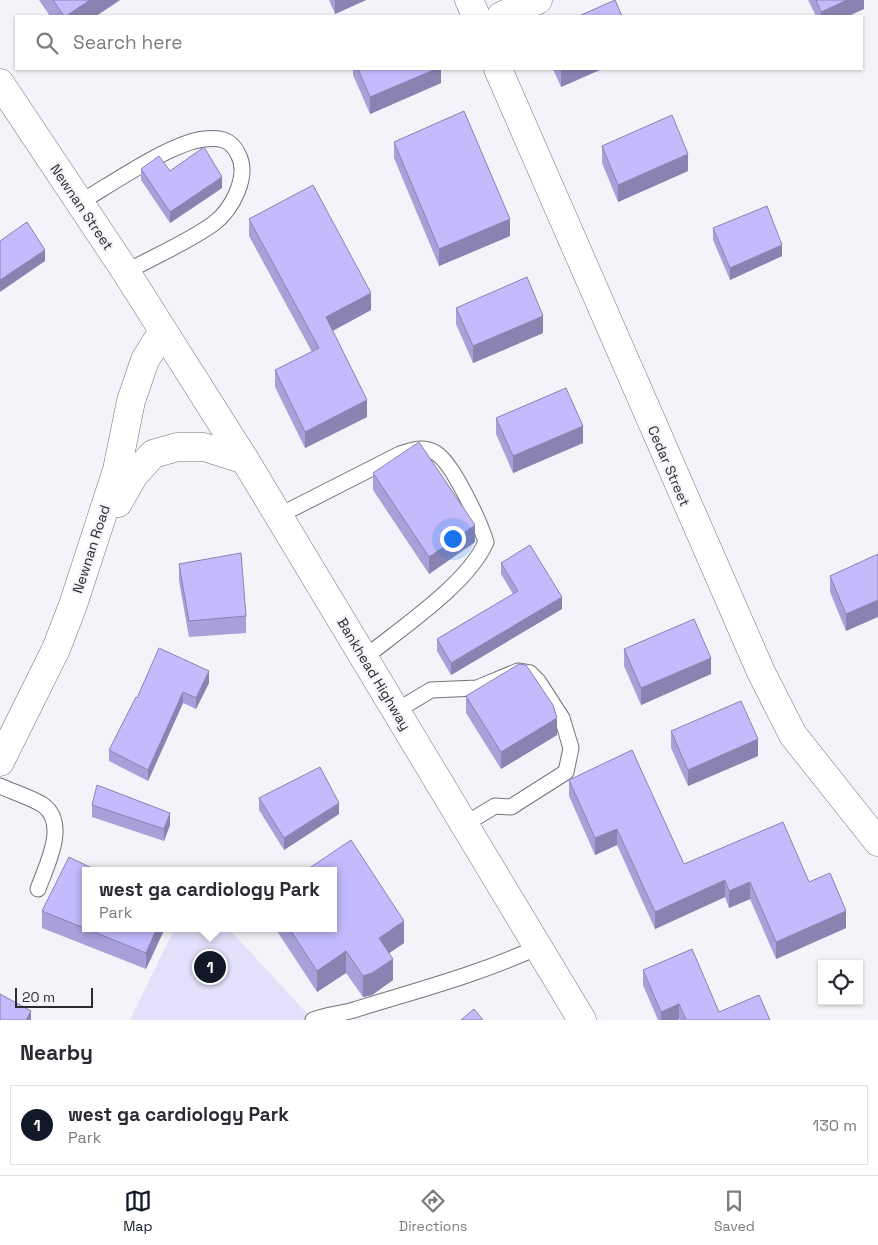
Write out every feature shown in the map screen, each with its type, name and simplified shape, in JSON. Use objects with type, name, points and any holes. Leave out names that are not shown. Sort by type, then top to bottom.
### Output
[{"type":"main road","points":[[469,0],[476,15]]},
{"type":"main road","points":[[504,15],[538,0]]},
{"type":"main road","name":"Cedar Street","points":[[498,70],[761,672],[793,735],[878,842]]},
{"type":"main road","name":"Newnan Street","points":[[0,83],[163,331]]},
{"type":"main road","name":"Bankhead Highway","points":[[163,331],[245,460],[582,1020]]},
{"type":"main road","name":"Newnan Road","points":[[0,762],[56,649],[94,543],[117,470],[131,401],[146,360],[163,331]]},
{"type":"main road","points":[[94,543],[134,475],[153,454],[176,447],[204,447],[245,460]]},
{"type":"lane","points":[[79,203],[167,152],[185,144],[219,137],[228,141],[237,151],[243,162],[239,186],[226,210],[213,224],[126,272]]},
{"type":"lane","points":[[278,516],[400,454],[421,448],[436,452],[450,469],[479,518],[486,542],[479,558],[446,591],[364,658]]},
{"type":"lane","points":[[396,711],[431,690],[477,688],[518,671],[530,673],[538,681],[562,718],[571,748],[566,772],[511,807],[495,806],[465,824]]},
{"type":"lane","points":[[0,786],[44,806],[51,815],[55,831],[53,846],[38,889]]},
{"type":"lane","points":[[313,1020],[354,1010],[460,978],[504,963],[538,947]]},
{"type":"shaded area","points":[[173,932],[232,932],[313,1020],[130,1020]]},
{"type":"building","points":[[53,0],[90,0],[68,15],[63,15]]},
{"type":"building","points":[[615,0],[622,15],[581,15]]},
{"type":"building","points":[[816,0],[847,0],[821,12]]},
{"type":"building","points":[[358,70],[434,70],[370,97]]},
{"type":"building","points":[[464,111],[510,219],[439,249],[394,142]]},
{"type":"building","points":[[672,115],[688,154],[618,185],[602,146]]},
{"type":"building","points":[[204,147],[222,177],[170,212],[141,169],[159,156],[170,171]]},
{"type":"building","points":[[313,185],[371,293],[326,317],[367,400],[305,432],[275,370],[319,348],[249,219]]},
{"type":"building","points":[[767,206],[782,245],[730,268],[713,228]]},
{"type":"building","points":[[27,222],[45,250],[0,280],[0,241]]},
{"type":"building","points":[[527,277],[543,316],[473,346],[456,308]]},
{"type":"building","points":[[566,388],[583,426],[513,456],[496,418]]},
{"type":"building","points":[[419,442],[475,525],[429,557],[373,473]]},
{"type":"building","points":[[530,545],[562,597],[451,663],[437,639],[518,591],[501,563]]},
{"type":"building","points":[[241,553],[246,616],[189,621],[179,564]]},
{"type":"building","points":[[878,554],[878,600],[846,614],[830,576]]},
{"type":"building","points":[[694,619],[711,658],[641,688],[624,649]]},
{"type":"building","points":[[159,648],[209,671],[196,698],[183,692],[148,770],[109,750],[137,698]]},
{"type":"building","points":[[519,664],[526,665],[553,705],[557,718],[501,752],[466,696]]},
{"type":"building","points":[[741,701],[758,739],[688,770],[671,731]]},
{"type":"building","points":[[632,750],[684,864],[783,822],[809,882],[830,873],[846,911],[776,942],[750,882],[729,891],[725,880],[655,912],[617,829],[595,838],[569,780]]},
{"type":"building","points":[[320,767],[339,803],[284,838],[259,798]]},
{"type":"building","points":[[97,785],[170,813],[164,829],[92,805]]},
{"type":"building","points":[[351,840],[404,921],[379,938],[393,959],[372,973],[363,976],[346,951],[317,971],[292,932],[337,932],[337,867],[311,867]]},
{"type":"building","points":[[69,857],[90,867],[82,867],[82,927],[42,911]]},
{"type":"building","points":[[94,932],[155,932],[146,953]]},
{"type":"building","points":[[692,949],[719,1012],[759,995],[770,1020],[686,1020],[679,1004],[661,1012],[643,970]]},
{"type":"building","points":[[0,994],[31,1011],[26,1020],[0,1020]]},
{"type":"building","points":[[474,1009],[483,1020],[461,1020]]},
{"type":"place","name":"west ga cardiology Park","points":[[210,967]]}]
